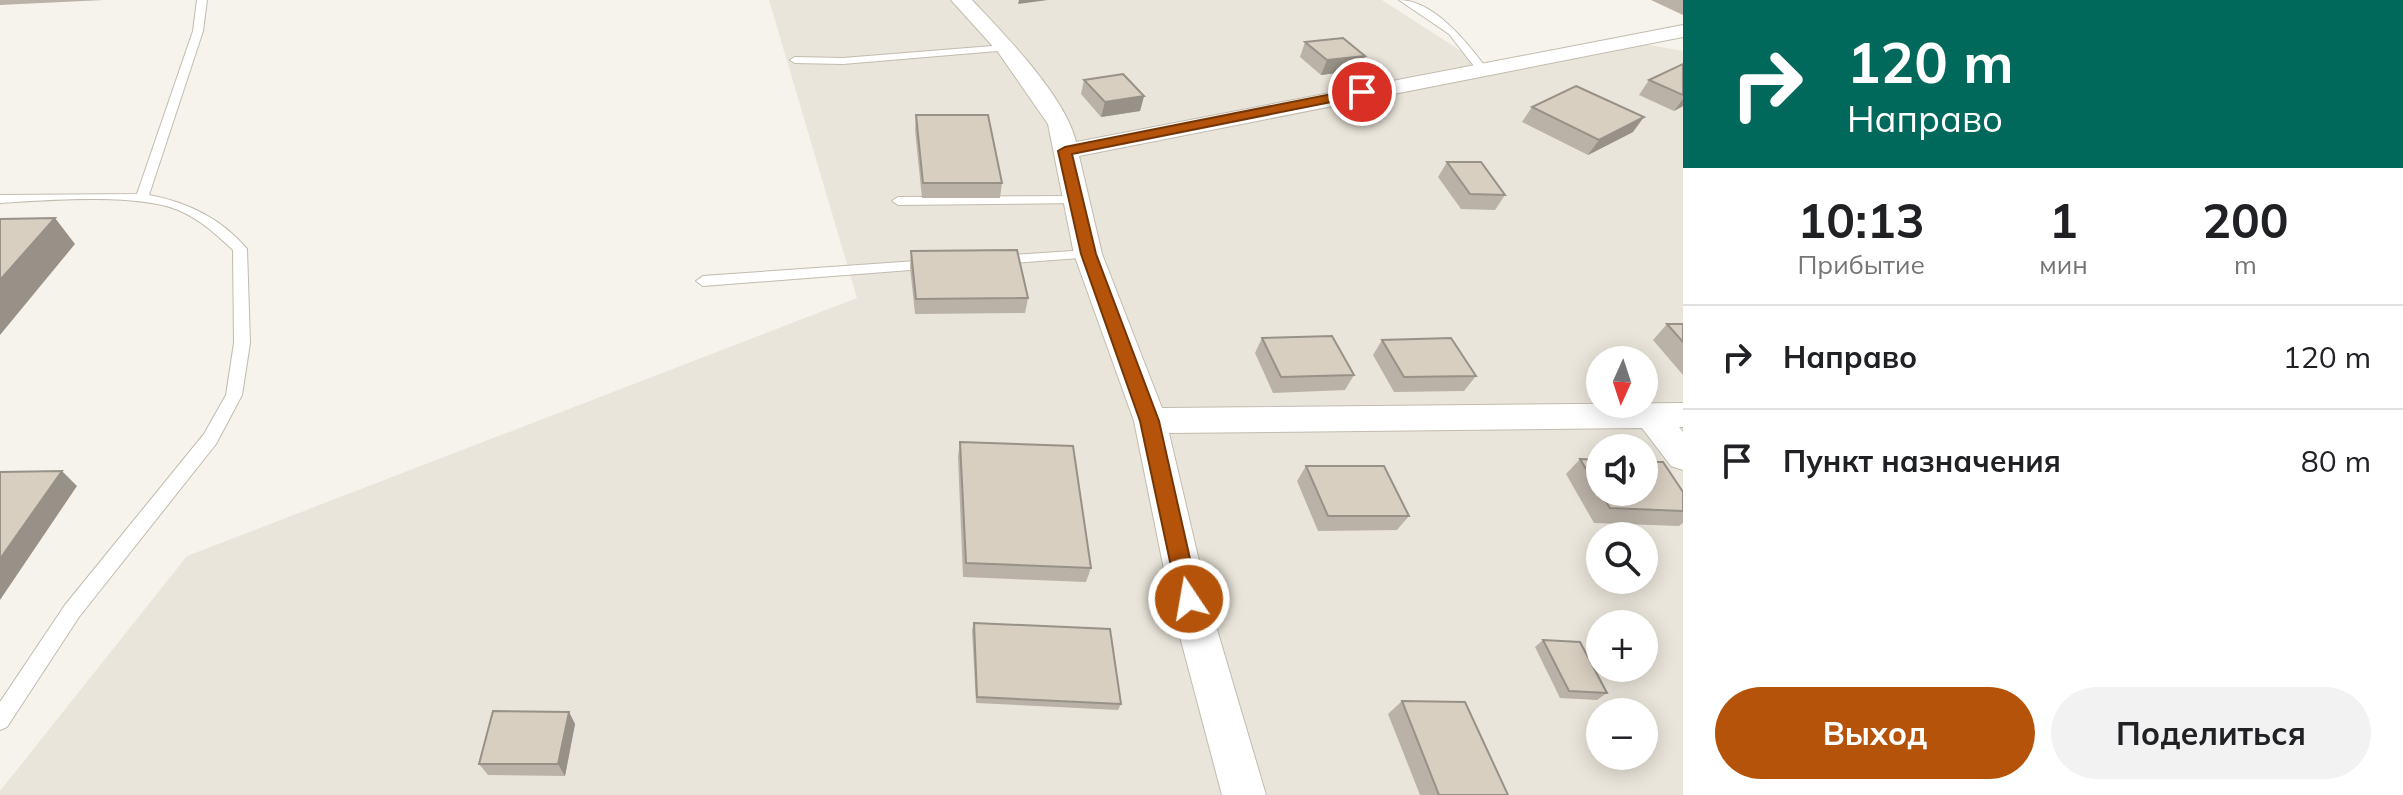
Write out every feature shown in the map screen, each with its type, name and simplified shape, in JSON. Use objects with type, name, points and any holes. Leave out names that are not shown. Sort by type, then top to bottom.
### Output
[{"type":"street","points":[[961,0],[1005,48],[1060,124],[1088,254],[1150,421],[1189,599],[1244,795]]},
{"type":"street","points":[[1065,151],[1683,31]]},
{"type":"street","points":[[1150,421],[1667,415],[1683,457]]},
{"type":"lane","points":[[142,197],[198,31],[202,0]]},
{"type":"lane","points":[[1404,0],[1453,32],[1481,68]]},
{"type":"lane","points":[[795,60],[843,61],[1005,48]]},
{"type":"lane","points":[[0,199],[142,197],[177,204],[216,225],[240,249],[242,343],[234,395],[210,439],[72,611],[0,720]]},
{"type":"lane","points":[[898,201],[1075,200]]},
{"type":"lane","points":[[980,262],[1088,254]]},
{"type":"lane","points":[[703,281],[950,264]]},
{"type":"shaded area","points":[[769,0],[1382,0],[1492,71],[1643,44],[1683,51],[1683,795],[0,795],[0,791],[187,556],[857,298]]},
{"type":"building","points":[[1343,38],[1365,56],[1327,60],[1305,42]]},
{"type":"building","points":[[1683,64],[1683,95],[1649,80]]},
{"type":"building","points":[[1123,74],[1144,96],[1105,102],[1084,80]]},
{"type":"building","points":[[1576,86],[1644,117],[1599,140],[1532,107]]},
{"type":"building","points":[[916,115],[988,115],[1002,183],[923,183]]},
{"type":"building","points":[[1447,162],[1481,162],[1505,195],[1470,194]]},
{"type":"building","points":[[55,218],[0,280],[0,219]]},
{"type":"building","points":[[1017,250],[1028,298],[916,299],[911,251]]},
{"type":"building","points":[[1667,324],[1683,324],[1683,342]]},
{"type":"building","points":[[1332,336],[1354,375],[1281,377],[1262,338]]},
{"type":"building","points":[[1451,338],[1476,376],[1404,377],[1382,340]]},
{"type":"building","points":[[960,442],[1073,446],[1091,568],[966,563]]},
{"type":"building","points":[[1658,462],[1663,462],[1683,492],[1683,511],[1610,508],[1658,506]]},
{"type":"building","points":[[1306,466],[1384,466],[1409,516],[1328,516]]},
{"type":"building","points":[[62,471],[0,559],[0,472]]},
{"type":"building","points":[[974,623],[1110,629],[1121,704],[977,697]]},
{"type":"building","points":[[1543,640],[1580,642],[1586,653],[1586,682],[1601,682],[1607,693],[1569,691]]},
{"type":"building","points":[[1402,701],[1465,702],[1508,795],[1439,795]]},
{"type":"building","points":[[493,711],[569,712],[558,764],[479,764]]},
{"type":"route","points":[[1189,599],[1150,421],[1088,254],[1065,151],[1362,92]]}]
